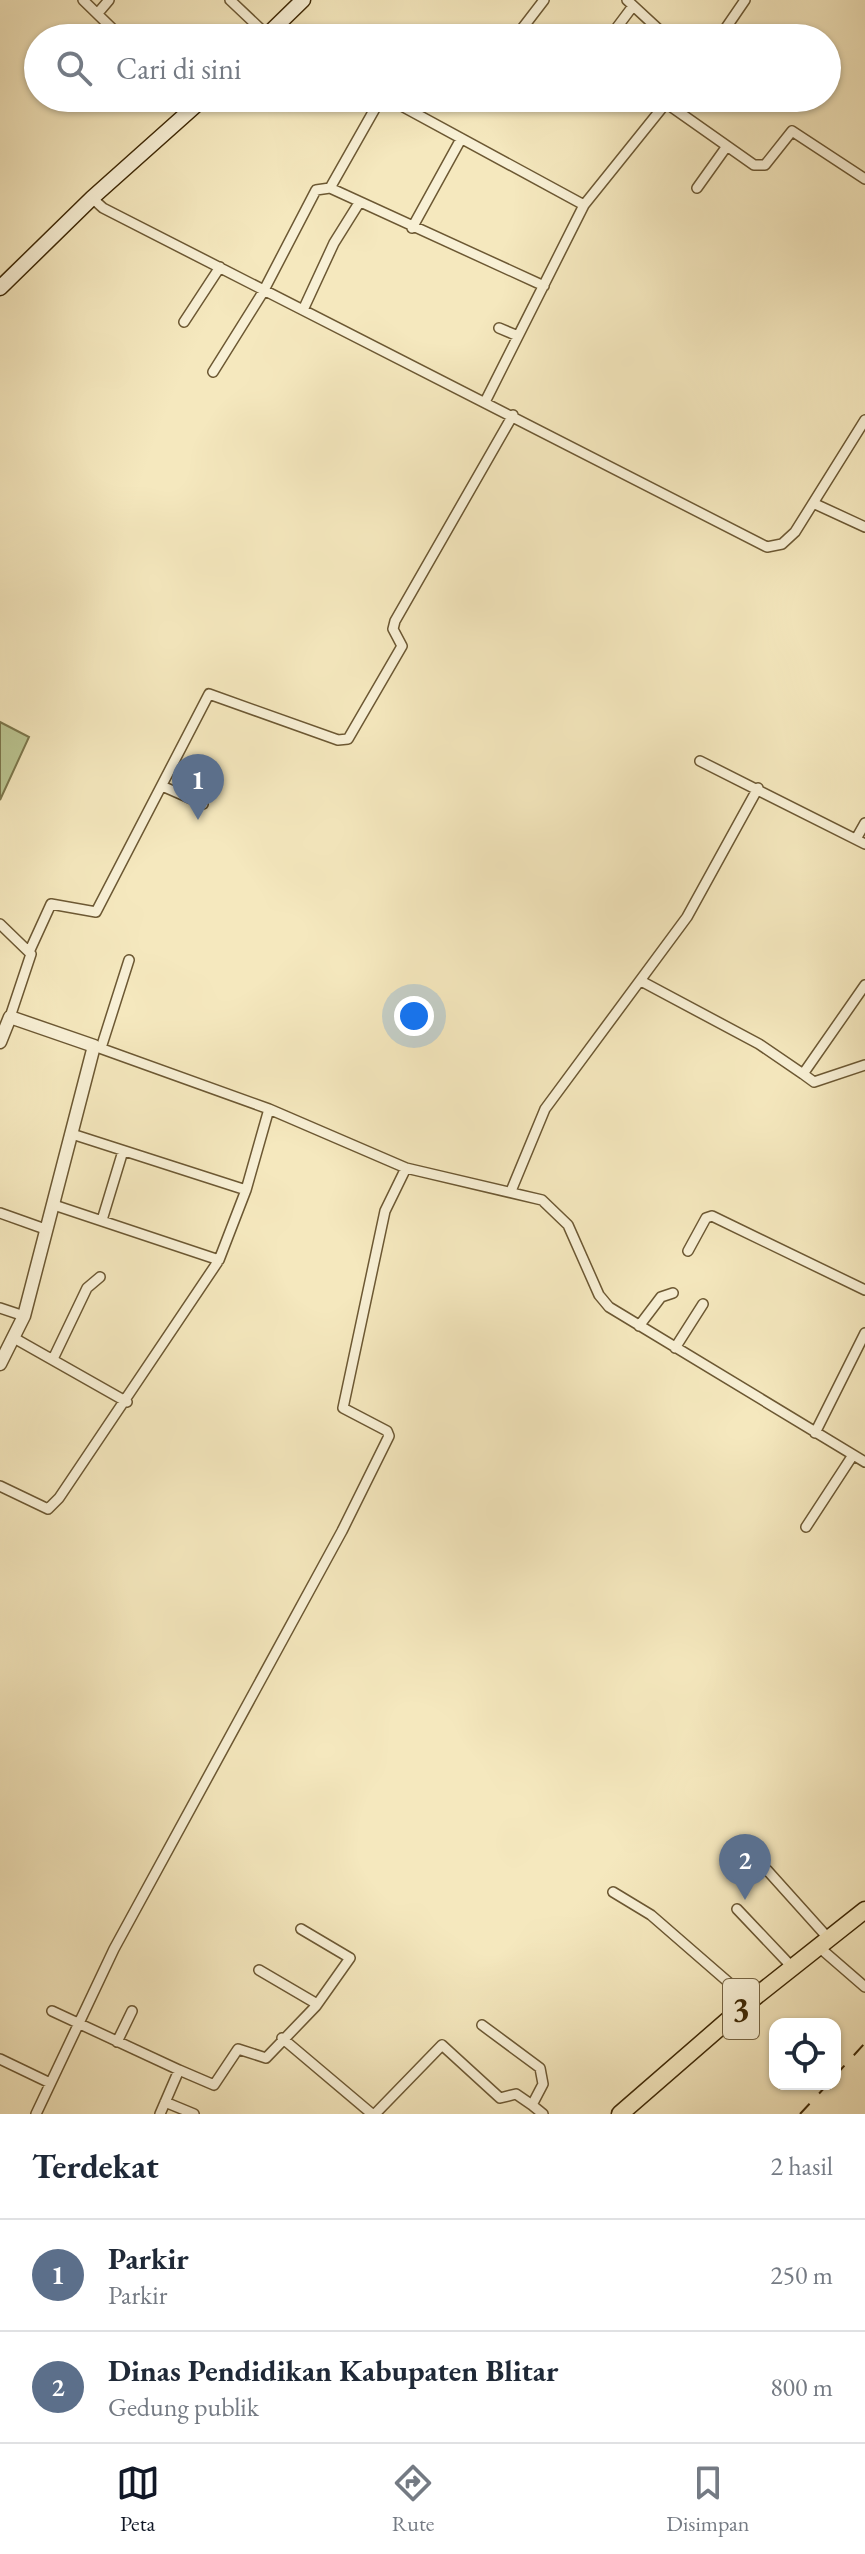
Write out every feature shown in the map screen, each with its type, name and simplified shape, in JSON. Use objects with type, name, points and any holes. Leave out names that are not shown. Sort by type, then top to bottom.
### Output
[{"type":"highway","name":"3","points":[[620,2114],[750,2001],[865,1910]]},
{"type":"main road","points":[[279,24],[303,0]]},
{"type":"main road","points":[[0,288],[179,112]]},
{"type":"street","points":[[83,0],[109,24]]},
{"type":"street","points":[[98,13],[109,0]]},
{"type":"street","points":[[230,0],[258,24]]},
{"type":"street","points":[[526,24],[544,0]]},
{"type":"street","points":[[729,24],[745,0]]},
{"type":"street","points":[[617,24],[629,2],[653,24]]},
{"type":"street","points":[[330,188],[376,112]]},
{"type":"street","points":[[410,112],[584,205]]},
{"type":"street","points":[[486,400],[584,205],[658,112]]},
{"type":"street","points":[[683,112],[727,146],[761,166],[788,133],[794,132],[865,179]]},
{"type":"street","points":[[412,228],[461,139]]},
{"type":"street","points":[[697,188],[727,146]]},
{"type":"street","points":[[213,372],[263,292],[316,190],[330,188],[544,286]]},
{"type":"street","points":[[92,198],[103,208],[263,292],[486,400],[767,547],[788,539],[865,420]]},
{"type":"street","points":[[303,310],[334,243],[359,203]]},
{"type":"street","points":[[184,322],[220,267]]},
{"type":"street","points":[[499,328],[518,336]]},
{"type":"street","points":[[0,1042],[30,960],[30,950],[51,904],[96,912],[211,693],[338,740],[348,739],[402,646],[393,629],[395,621],[513,415]]},
{"type":"street","points":[[813,503],[865,527]]},
{"type":"street","points":[[700,761],[860,842],[865,823]]},
{"type":"street","points":[[162,786],[203,804]]},
{"type":"street","points":[[511,1191],[545,1109],[703,892],[758,788]]},
{"type":"street","points":[[0,924],[30,950]]},
{"type":"street","points":[[0,1364],[24,1316],[72,1134],[129,960]]},
{"type":"street","points":[[641,981],[759,1044],[814,1082],[865,1065]]},
{"type":"street","points":[[803,1074],[865,985]]},
{"type":"street","points":[[10,1017],[269,1109],[406,1168],[542,1200],[556,1210],[576,1237],[603,1301],[639,1326],[865,1462]]},
{"type":"street","points":[[0,1486],[50,1508],[127,1402],[219,1260],[246,1190],[269,1109]]},
{"type":"street","points":[[72,1134],[246,1190]]},
{"type":"street","points":[[102,1220],[123,1151]]},
{"type":"street","points":[[36,2114],[77,2023],[389,1436],[387,1431],[343,1408],[385,1211],[406,1168]]},
{"type":"street","points":[[54,1205],[219,1260]]},
{"type":"street","points":[[0,1213],[45,1229]]},
{"type":"street","points":[[688,1251],[706,1218],[712,1216],[865,1290]]},
{"type":"street","points":[[53,1359],[87,1288],[100,1277]]},
{"type":"street","points":[[639,1326],[661,1297],[673,1293]]},
{"type":"street","points":[[675,1348],[703,1304]]},
{"type":"street","points":[[0,1308],[24,1316]]},
{"type":"street","points":[[815,1433],[865,1333]]},
{"type":"street","points":[[14,1338],[127,1402]]},
{"type":"street","points":[[806,1527],[853,1455]]},
{"type":"street","points":[[767,1870],[825,1944],[865,1987]]},
{"type":"street","points":[[613,1892],[651,1915],[750,2001]]},
{"type":"street","points":[[737,1909],[792,1967]]},
{"type":"street","points":[[52,2011],[214,2085],[238,2049],[266,2058],[317,2004],[350,1957],[301,1929]]},
{"type":"street","points":[[259,1970],[317,2004]]},
{"type":"street","points":[[117,2042],[132,2011]]},
{"type":"street","points":[[482,2025],[540,2068],[543,2084],[532,2105]]},
{"type":"street","points":[[282,2038],[374,2114],[442,2045],[500,2098],[516,2094],[543,2114]]},
{"type":"street","points":[[0,2059],[50,2083]]},
{"type":"street","points":[[160,2114],[179,2070]]},
{"type":"street","points":[[165,2102],[194,2114]]},
{"type":"green space","points":[[0,722],[29,737],[0,800]]},
{"type":"railway","points":[[841,2069],[865,2043]]},
{"type":"railway","points":[[800,2114],[822,2090]]},
{"type":"place","name":"Parkir","points":[[198,820]]},
{"type":"place","name":"Dinas Pendidikan Kabupaten Blitar","points":[[745,1900]]}]
